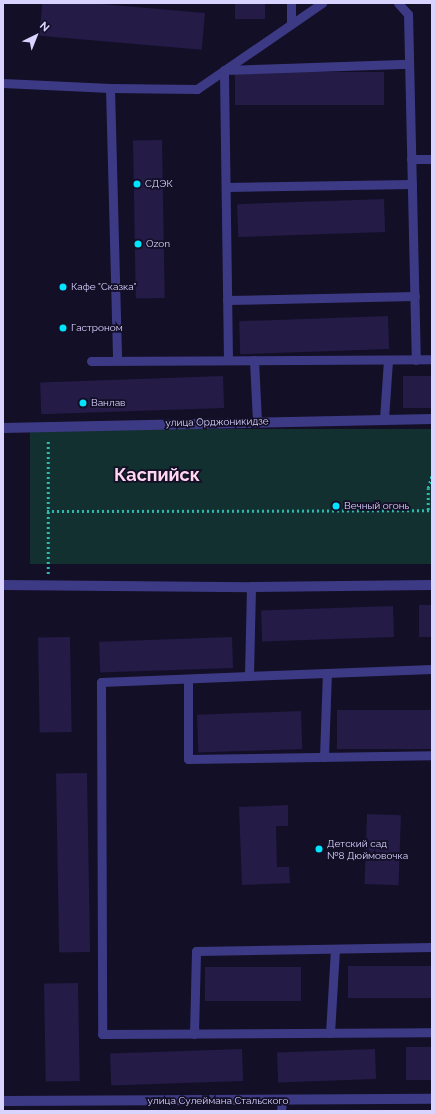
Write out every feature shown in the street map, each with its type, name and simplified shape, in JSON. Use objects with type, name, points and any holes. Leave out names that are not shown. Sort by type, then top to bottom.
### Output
[{"type":"street","name":"улица Орджоникидзе","points":[[3,428],[257,421],[432,419]]},
{"type":"street","points":[[3,585],[48,584],[251,587],[432,585]]},
{"type":"street","name":"улица Сулеймана Стальского","points":[[3,1102],[282,1106],[432,1099]]},
{"type":"lane","points":[[290,24],[291,3]]},
{"type":"lane","points":[[3,83],[110,88],[197,89],[322,3]]},
{"type":"lane","points":[[398,3],[408,14]]},
{"type":"lane","points":[[408,3],[416,360]]},
{"type":"lane","points":[[224,70],[409,64]]},
{"type":"lane","points":[[224,70],[228,360]]},
{"type":"lane","points":[[110,88],[116,360]]},
{"type":"lane","points":[[411,159],[432,159]]},
{"type":"lane","points":[[226,188],[412,184]]},
{"type":"lane","points":[[228,300],[415,296]]},
{"type":"lane","points":[[91,361],[432,359]]},
{"type":"lane","points":[[254,360],[257,421]]},
{"type":"lane","points":[[384,419],[388,360]]},
{"type":"lane","points":[[249,676],[251,587]]},
{"type":"lane","points":[[432,669],[249,676],[188,680],[101,682],[102,1034],[432,1032]]},
{"type":"lane","points":[[324,757],[327,673]]},
{"type":"lane","points":[[188,680],[188,759],[432,755]]},
{"type":"lane","points":[[194,1034],[196,951],[432,947]]},
{"type":"lane","points":[[330,1033],[335,948]]},
{"type":"path","points":[[48,426],[48,584]]},
{"type":"path","points":[[428,510],[428,488],[432,475]]},
{"type":"path","points":[[47,511],[432,510]]},
{"type":"green space","points":[[30,429],[432,429],[432,564],[30,564]]},
{"type":"building","points":[[42,3],[91,3],[205,13],[202,50],[39,36]]},
{"type":"building","points":[[235,3],[265,3],[265,19],[235,19]]},
{"type":"building","points":[[235,72],[384,72],[384,105],[235,105]]},
{"type":"building","points":[[162,140],[165,298],[136,298],[133,141]]},
{"type":"building","points":[[384,199],[385,232],[238,237],[237,204]]},
{"type":"building","points":[[388,316],[389,349],[240,354],[239,321]]},
{"type":"building","points":[[223,376],[224,408],[41,414],[40,382]]},
{"type":"building","points":[[403,376],[432,376],[432,408],[403,408]]},
{"type":"building","points":[[419,605],[432,605],[432,637],[419,637]]},
{"type":"building","points":[[393,606],[394,637],[262,642],[261,611]]},
{"type":"building","points":[[70,637],[72,732],[40,733],[38,638]]},
{"type":"building","points":[[232,637],[233,668],[100,673],[99,642]]},
{"type":"building","points":[[337,710],[432,710],[432,749],[337,749]]},
{"type":"building","points":[[301,711],[302,749],[198,753],[197,715]]},
{"type":"building","points":[[87,773],[90,952],[59,953],[56,774]]},
{"type":"building","points":[[288,805],[288,826],[276,826],[277,867],[289,867],[290,883],[242,885],[239,807]]},
{"type":"building","points":[[367,814],[401,815],[399,885],[365,884]]},
{"type":"building","points":[[348,966],[432,966],[432,998],[348,998]]},
{"type":"building","points":[[205,967],[301,967],[301,1001],[205,1001]]},
{"type":"building","points":[[78,983],[80,1081],[46,1082],[44,984]]},
{"type":"building","points":[[406,1047],[432,1047],[432,1080],[406,1080]]},
{"type":"building","points":[[242,1049],[243,1081],[111,1086],[110,1054]]},
{"type":"building","points":[[375,1049],[376,1079],[278,1082],[277,1052]]},
{"type":"place","name":"СДЭК","points":[[137,184]]},
{"type":"place","name":"Ozon","points":[[138,244]]},
{"type":"place","name":"Кафе \"Сказка\"","points":[[63,287]]},
{"type":"place","name":"Гастроном","points":[[63,328]]},
{"type":"place","name":"Ванлав","points":[[83,403]]},
{"type":"place","name":"Вечный огонь","points":[[336,506]]},
{"type":"place","name":"Детский сад №8 Дюймовочка","points":[[319,849]]},
{"type":"district","name":"Каспийск","points":[[157,475]]}]
